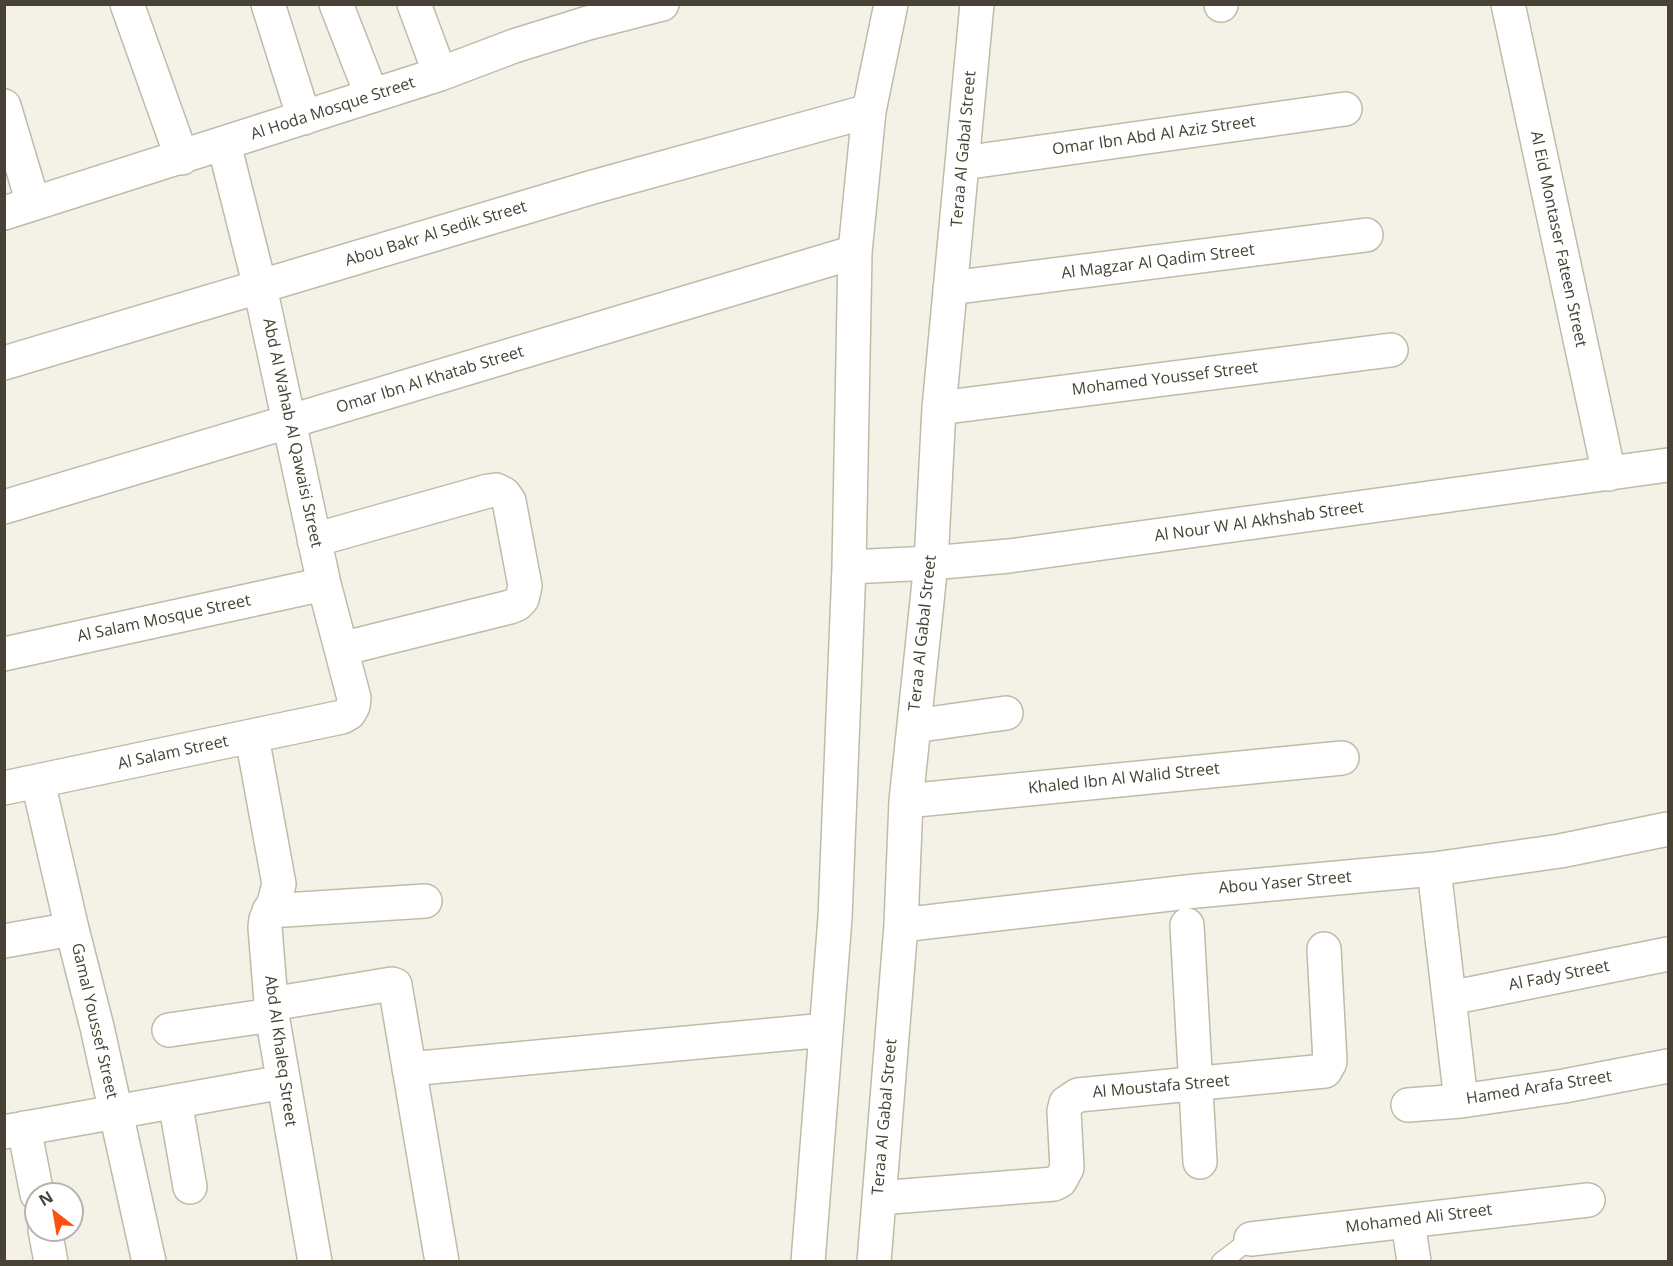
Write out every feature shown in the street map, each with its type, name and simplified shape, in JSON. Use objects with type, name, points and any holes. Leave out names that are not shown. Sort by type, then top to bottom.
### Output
[{"type":"street","points":[[127,4],[182,158]]},
{"type":"street","points":[[268,4],[304,118]]},
{"type":"street","points":[[336,4],[372,96]]},
{"type":"street","points":[[414,4],[440,74]]},
{"type":"street","name":"Al Hoda Mosque Street","points":[[19,208],[440,74],[514,46],[588,23],[662,4]]},
{"type":"street","points":[[807,1262],[835,918],[849,567],[855,252],[869,111],[891,4]]},
{"type":"street","name":"Teraa Al Gabal Street","points":[[874,1262],[901,925],[906,801],[931,563],[939,408],[977,4]]},
{"type":"street","name":"Al Eid Montaser Fateen Street","points":[[1508,4],[1609,474]]},
{"type":"street","points":[[4,106],[19,208]]},
{"type":"street","name":"Omar Ibn Abd Al Aziz Street","points":[[963,162],[1345,109]]},
{"type":"street","name":"Abou Bakr Al Sedik Street","points":[[4,363],[593,187],[869,111]]},
{"type":"street","name":"Abd Al Wahab Al Qawaisi Street","points":[[224,144],[260,287],[324,584],[354,698],[349,713],[342,717]]},
{"type":"street","name":"Al Magzar Al Qadim Street","points":[[950,288],[1366,235]]},
{"type":"street","name":"Omar Ibn Al Khatab Street","points":[[4,507],[855,252]]},
{"type":"street","name":"Mohamed Youssef Street","points":[[939,408],[1391,350]]},
{"type":"street","name":"Al Nour W Al Akhshab Street","points":[[849,567],[931,563],[1069,548],[1668,465]]},
{"type":"street","points":[[314,540],[488,491],[496,490],[504,494],[508,501],[525,586],[522,599],[517,604],[340,649]]},
{"type":"street","name":"Al Salam Mosque Street","points":[[4,654],[324,584]]},
{"type":"street","points":[[914,726],[1006,713]]},
{"type":"street","name":"Al Salam Street","points":[[4,788],[342,717]]},
{"type":"street","name":"Abd Al Khaleq Street","points":[[252,737],[279,884],[265,927],[272,1009],[315,1262]]},
{"type":"street","name":"Khaled Ibn Al Walid Street","points":[[906,801],[1342,758]]},
{"type":"street","name":"Gamal Youssef Street","points":[[38,782],[97,1027],[149,1262]]},
{"type":"street","name":"Abou Yaser Street","points":[[901,925],[1196,891],[1434,869],[1560,851],[1668,829]]},
{"type":"street","points":[[1434,869],[1461,1101]]},
{"type":"street","points":[[269,911],[425,901]]},
{"type":"street","points":[[1187,925],[1200,1162]]},
{"type":"street","points":[[4,940],[72,929]]},
{"type":"street","name":"Al Moustafa Street","points":[[879,1198],[1053,1184],[1060,1181],[1067,1168],[1064,1111],[1066,1103],[1078,1095],[1325,1071],[1330,1062],[1324,949]]},
{"type":"street","name":"Al Fady Street","points":[[1449,998],[1668,954]]},
{"type":"street","points":[[170,1030],[393,985],[396,987],[442,1262]]},
{"type":"street","points":[[409,1069],[826,1030]]},
{"type":"street","name":"Hamed Arafa Street","points":[[1408,1105],[1461,1101],[1564,1086],[1668,1066]]},
{"type":"street","points":[[33,1182],[14,1130],[283,1082]]},
{"type":"street","points":[[175,1101],[190,1187]]},
{"type":"street","name":"Mohamed Ali Street","points":[[1251,1239],[1588,1200]]},
{"type":"street","points":[[1408,1221],[1414,1262]]},
{"type":"street","points":[[47,1242],[51,1262]]},
{"type":"lane","points":[[1221,1262],[1251,1239]]}]
